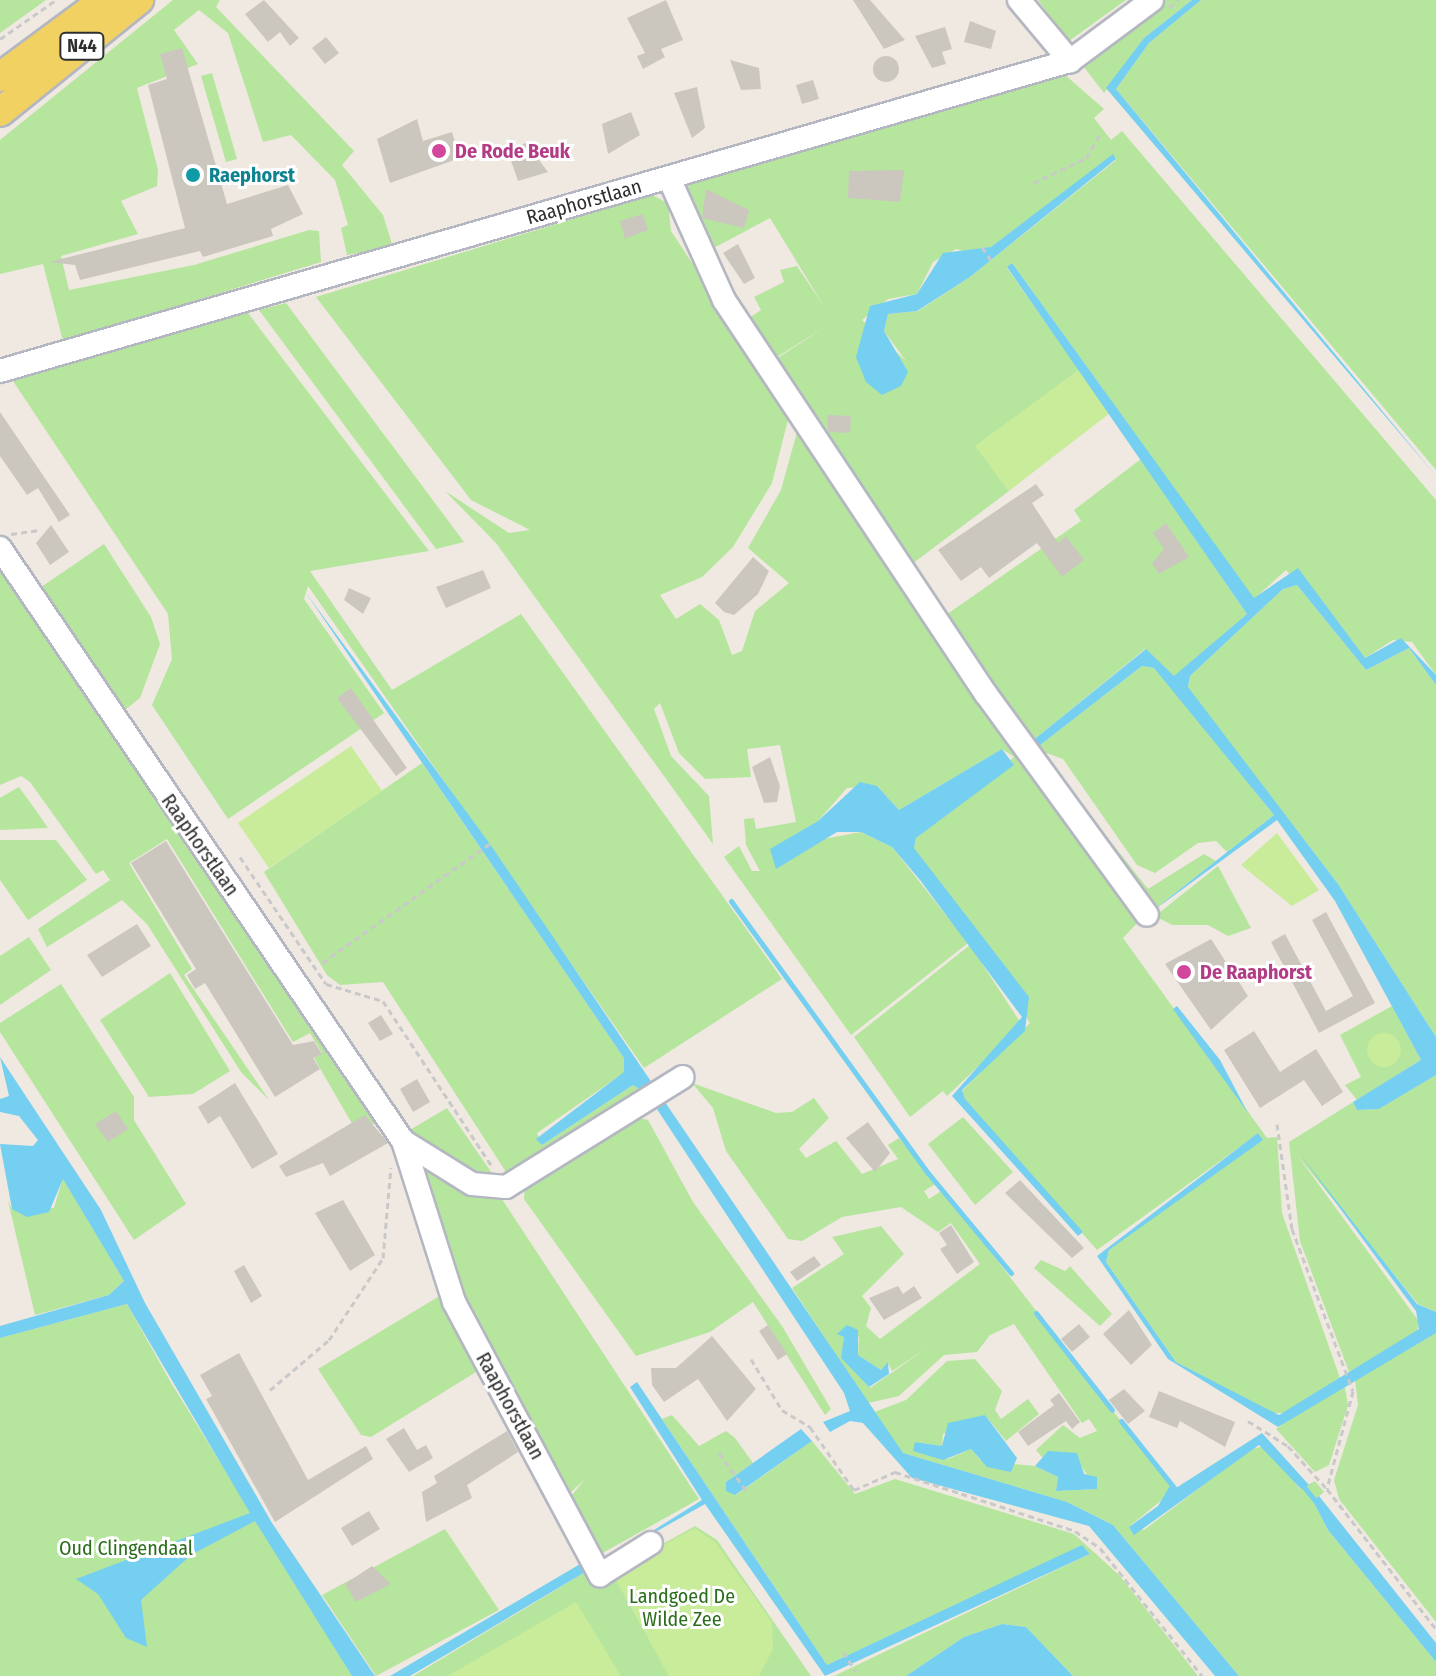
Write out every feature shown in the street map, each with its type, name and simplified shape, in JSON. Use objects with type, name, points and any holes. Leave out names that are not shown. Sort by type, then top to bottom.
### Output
[{"type":"main road","name":"N44","points":[[0,77],[104,0]]},
{"type":"main road","name":"N44","points":[[0,112],[139,0]]},
{"type":"street","name":"N44","points":[[0,60],[82,0]]},
{"type":"street","points":[[1019,0],[1070,61]]},
{"type":"street","name":"Raaphorstlaan","points":[[0,371],[1070,61],[1152,0]]},
{"type":"street","points":[[669,178],[724,300],[986,694],[1147,915]]},
{"type":"street","name":"Raaphorstlaan","points":[[0,548],[400,1149],[454,1302],[602,1579],[651,1543]]},
{"type":"street","points":[[508,1190],[683,1077]]},
{"type":"street","name":"Raaphorstlaan","points":[[400,1149],[472,1184],[508,1190]]},
{"type":"path","points":[[0,39],[56,0]]},
{"type":"path","points":[[1033,183],[1086,158],[1101,133]]},
{"type":"path","points":[[982,247],[992,262]]},
{"type":"path","points":[[0,530],[41,530]]},
{"type":"path","points":[[322,963],[480,856],[491,843]]},
{"type":"path","points":[[240,857],[326,984],[383,1001],[508,1190]]},
{"type":"path","points":[[1277,1124],[1292,1229],[1349,1382],[1354,1406],[1327,1489]]},
{"type":"path","points":[[270,1390],[329,1340],[383,1258],[384,1199],[400,1149]]},
{"type":"path","points":[[751,1359],[782,1410],[810,1427],[854,1490],[895,1472],[1075,1531],[1100,1548],[1202,1676]]},
{"type":"path","points":[[1248,1421],[1288,1446],[1327,1489],[1436,1629]]},
{"type":"path","points":[[719,1453],[747,1491]]},
{"type":"path","points":[[843,1652],[856,1671]]},
{"type":"green space","points":[[0,0],[46,0],[0,33]]},
{"type":"green space","points":[[173,0],[220,0],[216,7],[354,151],[342,165],[383,215],[393,247],[347,255],[341,228],[348,225],[335,180],[291,135],[263,142],[228,33],[199,10],[174,30],[198,64],[137,88],[158,170],[157,186],[121,201],[138,234],[61,256],[69,290],[194,265],[309,230],[319,231],[321,262],[63,341],[43,264],[0,274],[0,140]]},
{"type":"green space","points":[[1038,0],[1126,0],[1069,41]]},
{"type":"green space","points":[[1159,0],[1192,0],[1144,38],[1104,93],[1080,62]]},
{"type":"green space","points":[[1201,0],[1436,0],[1436,470],[1116,89],[1149,43]]},
{"type":"green space","points":[[212,73],[237,159],[226,162],[201,76]]},
{"type":"green space","points":[[1064,74],[1104,109],[1094,118],[1111,140],[1122,131],[1436,500],[1436,675],[1412,642],[1393,640],[1365,658],[1286,570],[1254,599],[1012,263],[1007,268],[1079,370],[976,446],[1009,491],[908,567],[770,363],[825,327],[769,362],[749,318],[761,310],[754,297],[784,282],[780,270],[797,266],[825,308],[770,218],[710,250],[685,192],[694,178]],"holes":[[[1113,155],[1116,160],[970,277],[918,311],[888,314],[884,331],[906,361],[862,320],[888,299],[917,294],[933,262],[956,249],[974,254],[991,247]]]},
{"type":"green space","points":[[652,195],[668,203],[671,231],[790,412],[772,483],[733,547],[702,577],[660,595],[676,619],[700,604],[719,620],[732,655],[742,651],[755,611],[789,583],[748,548],[781,490],[799,425],[1141,919],[1123,938],[1267,1138],[1277,1137],[1282,1213],[1340,1378],[1286,1413],[1272,1413],[1176,1362],[1106,1262],[1109,1250],[1259,1133],[1097,1250],[965,1100],[962,1091],[1030,1023],[914,848],[916,838],[1014,757],[1002,749],[899,810],[877,786],[847,788],[818,821],[771,849],[861,832],[892,847],[968,943],[851,1035],[724,857],[739,846],[752,871],[760,871],[746,845],[744,819],[754,818],[756,829],[796,822],[780,745],[747,749],[751,777],[705,779],[679,753],[660,703],[654,709],[671,756],[709,796],[713,844],[496,543],[445,491],[509,533],[530,530],[471,500],[316,297]]},
{"type":"green space","points":[[286,303],[464,542],[436,549],[259,310]]},
{"type":"green space","points":[[248,313],[429,551],[310,571],[392,690],[521,614],[782,979],[644,1068],[308,586],[304,599],[384,713],[228,819],[152,705],[172,659],[168,614],[9,375]]},
{"type":"green space","points":[[1079,370],[1110,413],[1009,491],[975,446]]},
{"type":"green space","points":[[1141,459],[1247,614],[1174,677],[1145,649],[1031,742],[943,617],[1081,521],[1074,510]]},
{"type":"green space","points":[[104,544],[151,617],[160,644],[140,698],[121,713],[34,592]]},
{"type":"green space","points":[[0,554],[381,1119],[358,1134],[314,1058],[322,1053],[310,1033],[293,1042],[167,839],[129,863],[192,969],[184,975],[269,1100],[241,1072],[147,924],[122,900],[47,947],[38,929],[110,880],[103,870],[96,874],[30,782],[21,776],[0,785]]},
{"type":"green space","points":[[1297,585],[1366,670],[1409,648],[1436,685],[1436,1037],[1338,884],[1188,688],[1190,676],[1283,589]]},
{"type":"green space","points":[[1142,666],[1154,668],[1274,815],[1227,852],[1216,841],[1198,843],[1155,873],[1137,865],[1063,759],[1035,749]]},
{"type":"green space","points":[[351,746],[382,791],[269,868],[238,823]]},
{"type":"green space","points":[[422,763],[624,1058],[625,1072],[537,1133],[542,1145],[633,1085],[647,1094],[508,1175],[383,982],[340,985],[327,975],[264,872]]},
{"type":"green space","points":[[1059,776],[1148,889],[1204,854],[1216,861],[1150,913]]},
{"type":"green space","points":[[19,787],[48,828],[0,830],[0,798]]},
{"type":"green space","points":[[1277,833],[1319,890],[1292,906],[1241,865]]},
{"type":"green space","points":[[0,840],[56,840],[87,880],[28,920],[0,880]]},
{"type":"green space","points":[[1218,866],[1251,928],[1228,936],[1208,925],[1172,925],[1155,916]]},
{"type":"green space","points":[[29,937],[51,970],[0,1005],[0,956]]},
{"type":"green space","points":[[970,945],[1022,1025],[947,1096],[943,1091],[910,1117],[854,1037]]},
{"type":"green space","points":[[170,973],[230,1071],[193,1094],[149,1097],[100,1020]]},
{"type":"green space","points":[[61,984],[134,1097],[134,1120],[186,1204],[134,1240],[0,1032],[0,1023]]},
{"type":"green space","points":[[1392,1006],[1421,1060],[1357,1100],[1345,1085],[1361,1077],[1340,1035]]},
{"type":"green space","points":[[1384,1033],[1396,1038],[1401,1050],[1396,1062],[1384,1067],[1372,1062],[1367,1050],[1372,1038]]},
{"type":"green space","points":[[1436,1075],[1436,1312],[1418,1304],[1297,1155],[1420,1323],[1416,1333],[1349,1372],[1300,1241],[1289,1142],[1353,1102],[1357,1110],[1379,1109]]},
{"type":"green space","points":[[692,1083],[776,1113],[792,1112],[814,1098],[829,1118],[799,1149],[806,1158],[836,1141],[862,1174],[898,1159],[888,1145],[899,1138],[937,1183],[924,1191],[929,1199],[943,1190],[1174,1490],[1130,1526],[1144,1530],[1251,1449],[1266,1446],[1300,1489],[1315,1481],[1324,1492],[1313,1501],[1328,1530],[1436,1662],[1436,1676],[1239,1676],[1113,1525],[1067,1502],[903,1453],[872,1413],[906,1400],[947,1361],[975,1359],[1002,1391],[995,1410],[1001,1419],[1028,1399],[1039,1414],[1006,1441],[985,1415],[943,1434],[942,1446],[915,1442],[948,1459],[971,1449],[981,1461],[1035,1466],[1058,1477],[1056,1491],[1097,1489],[1072,1453],[1042,1457],[1036,1450],[1063,1425],[1080,1438],[1097,1431],[1089,1419],[1082,1423],[1014,1324],[990,1335],[977,1352],[944,1355],[899,1396],[868,1403],[792,1288],[844,1254],[832,1237],[881,1226],[904,1254],[862,1296],[871,1308],[866,1326],[880,1339],[980,1264],[951,1223],[938,1232],[901,1207],[842,1217],[802,1241],[788,1239],[726,1151],[713,1108]],"holes":[[[844,1336],[859,1337],[858,1355],[881,1370],[888,1363],[892,1371],[927,1348],[870,1388],[842,1358]]]},
{"type":"green space","points":[[447,1108],[498,1182],[453,1167],[408,1131]]},
{"type":"green space","points":[[632,1116],[648,1120],[693,1202],[782,1326],[831,1409],[825,1415],[753,1302],[710,1332],[636,1356],[524,1199],[525,1186]]},
{"type":"green space","points":[[963,1117],[1013,1172],[975,1205],[928,1144]]},
{"type":"green space","points":[[418,1166],[498,1193],[699,1499],[599,1555],[569,1499],[585,1479],[567,1496],[462,1298]]},
{"type":"green space","points":[[63,1178],[124,1281],[109,1295],[35,1315],[8,1201],[12,1209],[54,1208]]},
{"type":"green space","points":[[1041,1260],[1065,1271],[1070,1266],[1112,1314],[1100,1326],[1034,1268]]},
{"type":"green space","points":[[443,1294],[478,1361],[476,1372],[371,1437],[361,1435],[318,1369]]},
{"type":"green space","name":"Oud Clingendaal","points":[[127,1304],[170,1381],[352,1676],[0,1676],[0,1338]]},
{"type":"green space","points":[[1436,1333],[1436,1622],[1339,1499],[1334,1480],[1358,1405],[1355,1380]]},
{"type":"green space","points":[[1344,1382],[1348,1405],[1329,1465],[1315,1472],[1276,1429]]},
{"type":"green space","points":[[672,1415],[699,1446],[726,1431],[735,1438],[753,1463],[726,1482],[736,1495],[812,1441],[855,1494],[895,1479],[1074,1534],[1120,1576],[1198,1676],[1073,1676],[1026,1627],[1002,1624],[964,1637],[906,1676],[834,1676],[1090,1554],[1082,1546],[827,1665],[662,1419]]},
{"type":"green space","name":"Landgoed De Wilde Zee","points":[[695,1526],[717,1540],[811,1676],[413,1676],[592,1568],[609,1574]]},
{"type":"green space","points":[[695,1528],[715,1542],[772,1622],[773,1649],[759,1676],[669,1676],[612,1573]]},
{"type":"green space","points":[[445,1529],[499,1610],[376,1676],[322,1595]]},
{"type":"green space","points":[[576,1602],[621,1676],[447,1676],[451,1674]]},
{"type":"water","points":[[1192,0],[1201,0],[1149,43],[1116,89],[1436,476],[1106,88],[1144,38]]},
{"type":"water","points":[[1113,154],[1116,159],[970,277],[917,311],[888,314],[884,331],[908,372],[901,386],[882,395],[866,382],[856,357],[870,306],[917,294],[943,253],[991,247]]},
{"type":"water","points":[[1012,263],[1254,598],[1298,568],[1365,658],[1401,638],[1436,675],[1436,685],[1409,648],[1366,670],[1297,585],[1283,589],[1190,676],[1188,687],[1338,884],[1436,1037],[1436,1075],[1379,1109],[1357,1110],[1353,1102],[1421,1060],[1335,901],[1277,820],[1150,913],[1274,815],[1154,668],[1142,666],[1035,749],[1031,742],[1146,649],[1174,676],[1247,614],[1007,267]]},
{"type":"water","points":[[306,593],[490,844],[903,1453],[1067,1502],[1113,1525],[1239,1676],[1215,1676],[1089,1526],[912,1478],[863,1423],[850,1421],[830,1432],[823,1422],[850,1411],[844,1393],[647,1094],[633,1085],[542,1145],[536,1139],[624,1072],[624,1058]]},
{"type":"water","points":[[1002,749],[1014,765],[916,838],[914,848],[1029,997],[1025,1031],[962,1090],[965,1099],[1083,1232],[1078,1236],[952,1096],[1022,1017],[920,880],[892,847],[861,832],[837,832],[776,869],[770,849],[818,821],[860,782],[877,786],[899,810]]},
{"type":"water","points":[[1177,1006],[1220,1060],[1248,1113],[1173,1009]]},
{"type":"water","points":[[0,1057],[101,1210],[145,1303],[272,1523],[375,1676],[352,1676],[255,1521],[191,1555],[141,1600],[147,1647],[126,1638],[98,1594],[76,1579],[250,1513],[127,1304],[0,1338],[0,1326],[109,1295],[124,1281],[63,1179],[49,1212],[27,1217],[12,1209],[0,1144],[33,1146],[38,1140],[19,1116],[0,1112],[0,1099],[9,1096]]},
{"type":"water","points":[[1258,1133],[1263,1140],[1109,1250],[1106,1262],[1176,1362],[1279,1415],[1419,1329],[1416,1311],[1299,1153],[1417,1304],[1436,1312],[1436,1333],[1278,1427],[1168,1359],[1097,1256]]},
{"type":"water","points":[[847,1325],[858,1330],[858,1355],[881,1370],[888,1362],[889,1374],[869,1387],[841,1358],[844,1337],[837,1334]]},
{"type":"water","points":[[637,1382],[827,1665],[1082,1545],[1090,1554],[825,1676],[705,1504],[606,1560],[702,1500],[630,1387]]},
{"type":"water","points":[[985,1415],[1017,1458],[1011,1472],[987,1467],[971,1449],[943,1460],[913,1451],[915,1442],[942,1446],[948,1423]]},
{"type":"water","points":[[801,1429],[812,1441],[735,1495],[726,1491],[726,1482]]},
{"type":"water","points":[[1262,1433],[1309,1485],[1301,1489],[1259,1445],[1134,1535],[1129,1527],[1158,1506],[1171,1484],[1176,1488]]},
{"type":"water","points":[[1048,1451],[1077,1453],[1084,1474],[1097,1477],[1097,1489],[1056,1491],[1058,1477],[1035,1466]]},
{"type":"water","points":[[1319,1496],[1436,1643],[1436,1662],[1328,1530],[1313,1501]]},
{"type":"water","points":[[587,1560],[592,1568],[410,1676],[390,1676]]},
{"type":"water","points":[[1002,1624],[1026,1627],[1073,1676],[906,1676],[964,1637]]},
{"type":"building","points":[[264,0],[299,38],[290,46],[280,32],[268,42],[245,14]]},
{"type":"building","points":[[666,0],[683,40],[661,49],[665,57],[643,69],[637,56],[645,53],[627,18]]},
{"type":"building","points":[[853,0],[870,0],[905,40],[884,49]]},
{"type":"building","points":[[970,21],[996,31],[991,49],[964,42]]},
{"type":"building","points":[[945,27],[952,49],[942,52],[946,64],[932,68],[915,36]]},
{"type":"building","points":[[326,37],[339,53],[325,64],[312,48]]},
{"type":"building","name":"Raephorst","points":[[182,48],[227,204],[288,185],[303,214],[271,229],[273,236],[203,257],[200,251],[80,280],[75,265],[49,262],[185,228],[148,85],[167,79],[160,54]]},
{"type":"building","points":[[886,56],[895,60],[899,69],[895,78],[886,82],[877,78],[873,69],[877,60]]},
{"type":"building","points":[[730,60],[759,68],[761,89],[741,90]]},
{"type":"building","points":[[813,80],[819,99],[802,104],[796,85]]},
{"type":"building","points":[[697,87],[705,128],[692,138],[674,93]]},
{"type":"building","points":[[631,112],[640,135],[608,154],[602,124]]},
{"type":"building","points":[[417,119],[423,141],[452,132],[460,158],[390,183],[377,139]]},
{"type":"building","points":[[526,143],[548,172],[518,181],[507,149]]},
{"type":"building","points":[[904,170],[900,202],[848,198],[849,171]]},
{"type":"building","points":[[706,189],[749,210],[744,228],[702,218]]},
{"type":"building","points":[[643,214],[648,230],[625,239],[620,221]]},
{"type":"building","points":[[738,244],[755,278],[744,284],[723,253]]},
{"type":"building","points":[[0,412],[70,515],[59,522],[38,488],[27,495],[0,456]]},
{"type":"building","points":[[827,415],[851,416],[850,433],[828,432]]},
{"type":"building","points":[[1036,484],[1044,495],[1032,503],[1058,543],[1066,536],[1084,560],[1062,577],[1037,543],[989,578],[981,567],[961,581],[938,550]]},
{"type":"building","points":[[1166,523],[1189,557],[1159,574],[1152,563],[1164,549],[1153,533]]},
{"type":"building","points":[[51,525],[69,552],[50,565],[36,543]]},
{"type":"building","points":[[753,557],[769,571],[758,594],[734,615],[724,612],[715,603]]},
{"type":"building","points":[[483,570],[491,588],[446,608],[436,587]]},
{"type":"building","points":[[349,588],[371,598],[363,614],[344,600]]},
{"type":"building","points":[[351,688],[407,768],[396,776],[337,698]]},
{"type":"building","points":[[770,757],[780,786],[777,802],[764,803],[752,767]]},
{"type":"building","points":[[166,841],[293,1045],[314,1041],[322,1054],[313,1058],[320,1069],[275,1097],[205,983],[195,989],[187,975],[196,969],[131,863]]},
{"type":"building","points":[[1326,912],[1375,1003],[1319,1033],[1271,942],[1285,934],[1326,1011],[1353,996],[1312,920]]},
{"type":"building","points":[[137,924],[151,946],[102,977],[87,955]]},
{"type":"building","points":[[1211,939],[1248,996],[1211,1030],[1165,964]]},
{"type":"building","points":[[381,1015],[393,1034],[380,1041],[368,1023]]},
{"type":"building","points":[[1254,1031],[1280,1072],[1316,1049],[1343,1092],[1322,1106],[1304,1080],[1260,1108],[1224,1050]]},
{"type":"building","points":[[417,1079],[430,1102],[413,1112],[400,1089]]},
{"type":"building","points":[[235,1083],[278,1154],[252,1169],[220,1116],[208,1124],[198,1107]]},
{"type":"building","points":[[116,1111],[128,1129],[108,1142],[95,1124]]},
{"type":"building","points":[[365,1115],[388,1143],[330,1176],[323,1163],[286,1177],[279,1166]]},
{"type":"building","points":[[868,1122],[890,1153],[875,1172],[846,1138]]},
{"type":"building","points":[[1020,1180],[1084,1248],[1072,1258],[1005,1193]]},
{"type":"building","points":[[343,1200],[375,1255],[350,1271],[315,1213]]},
{"type":"building","points":[[951,1225],[974,1262],[957,1274],[940,1249],[947,1245],[939,1233]]},
{"type":"building","points":[[814,1256],[821,1265],[797,1281],[790,1272]]},
{"type":"building","points":[[244,1265],[262,1296],[251,1303],[234,1271]]},
{"type":"building","points":[[898,1286],[903,1294],[914,1286],[922,1298],[884,1320],[869,1298]]},
{"type":"building","points":[[1129,1310],[1152,1345],[1131,1365],[1103,1334]]},
{"type":"building","points":[[1079,1324],[1090,1337],[1072,1352],[1061,1339]]},
{"type":"building","points":[[768,1325],[787,1354],[778,1360],[759,1331]]},
{"type":"building","points":[[712,1336],[756,1389],[727,1421],[698,1379],[664,1402],[652,1385],[651,1368],[676,1368]]},
{"type":"building","points":[[239,1353],[308,1480],[366,1446],[373,1459],[275,1522],[206,1399],[212,1396],[200,1375]]},
{"type":"building","points":[[1124,1389],[1145,1411],[1128,1424],[1109,1400]]},
{"type":"building","points":[[1159,1391],[1235,1422],[1225,1447],[1180,1421],[1177,1428],[1149,1417]]},
{"type":"building","points":[[1059,1393],[1080,1422],[1072,1429],[1066,1421],[1028,1446],[1018,1432],[1054,1405],[1050,1400]]},
{"type":"building","points":[[404,1428],[417,1450],[426,1445],[433,1458],[409,1472],[386,1439]]},
{"type":"building","points":[[507,1431],[518,1452],[467,1485],[472,1498],[426,1522],[422,1492],[437,1483],[434,1476]]},
{"type":"building","points":[[369,1511],[380,1529],[352,1546],[341,1528]]},
{"type":"building","points":[[372,1566],[391,1584],[356,1602],[345,1584]]},
{"type":"waterway","points":[[731,901],[928,1173],[1011,1273]]},
{"type":"waterway","points":[[1036,1313],[1112,1410]]},
{"type":"waterway","points":[[1121,1421],[1175,1489]]},
{"type":"waterway","points":[[1300,1482],[1316,1502]]},
{"type":"place","name":"De Rode Beuk","points":[[439,151]]},
{"type":"place","name":"Raephorst","points":[[193,175]]},
{"type":"place","name":"De Raaphorst","points":[[1184,972]]}]
